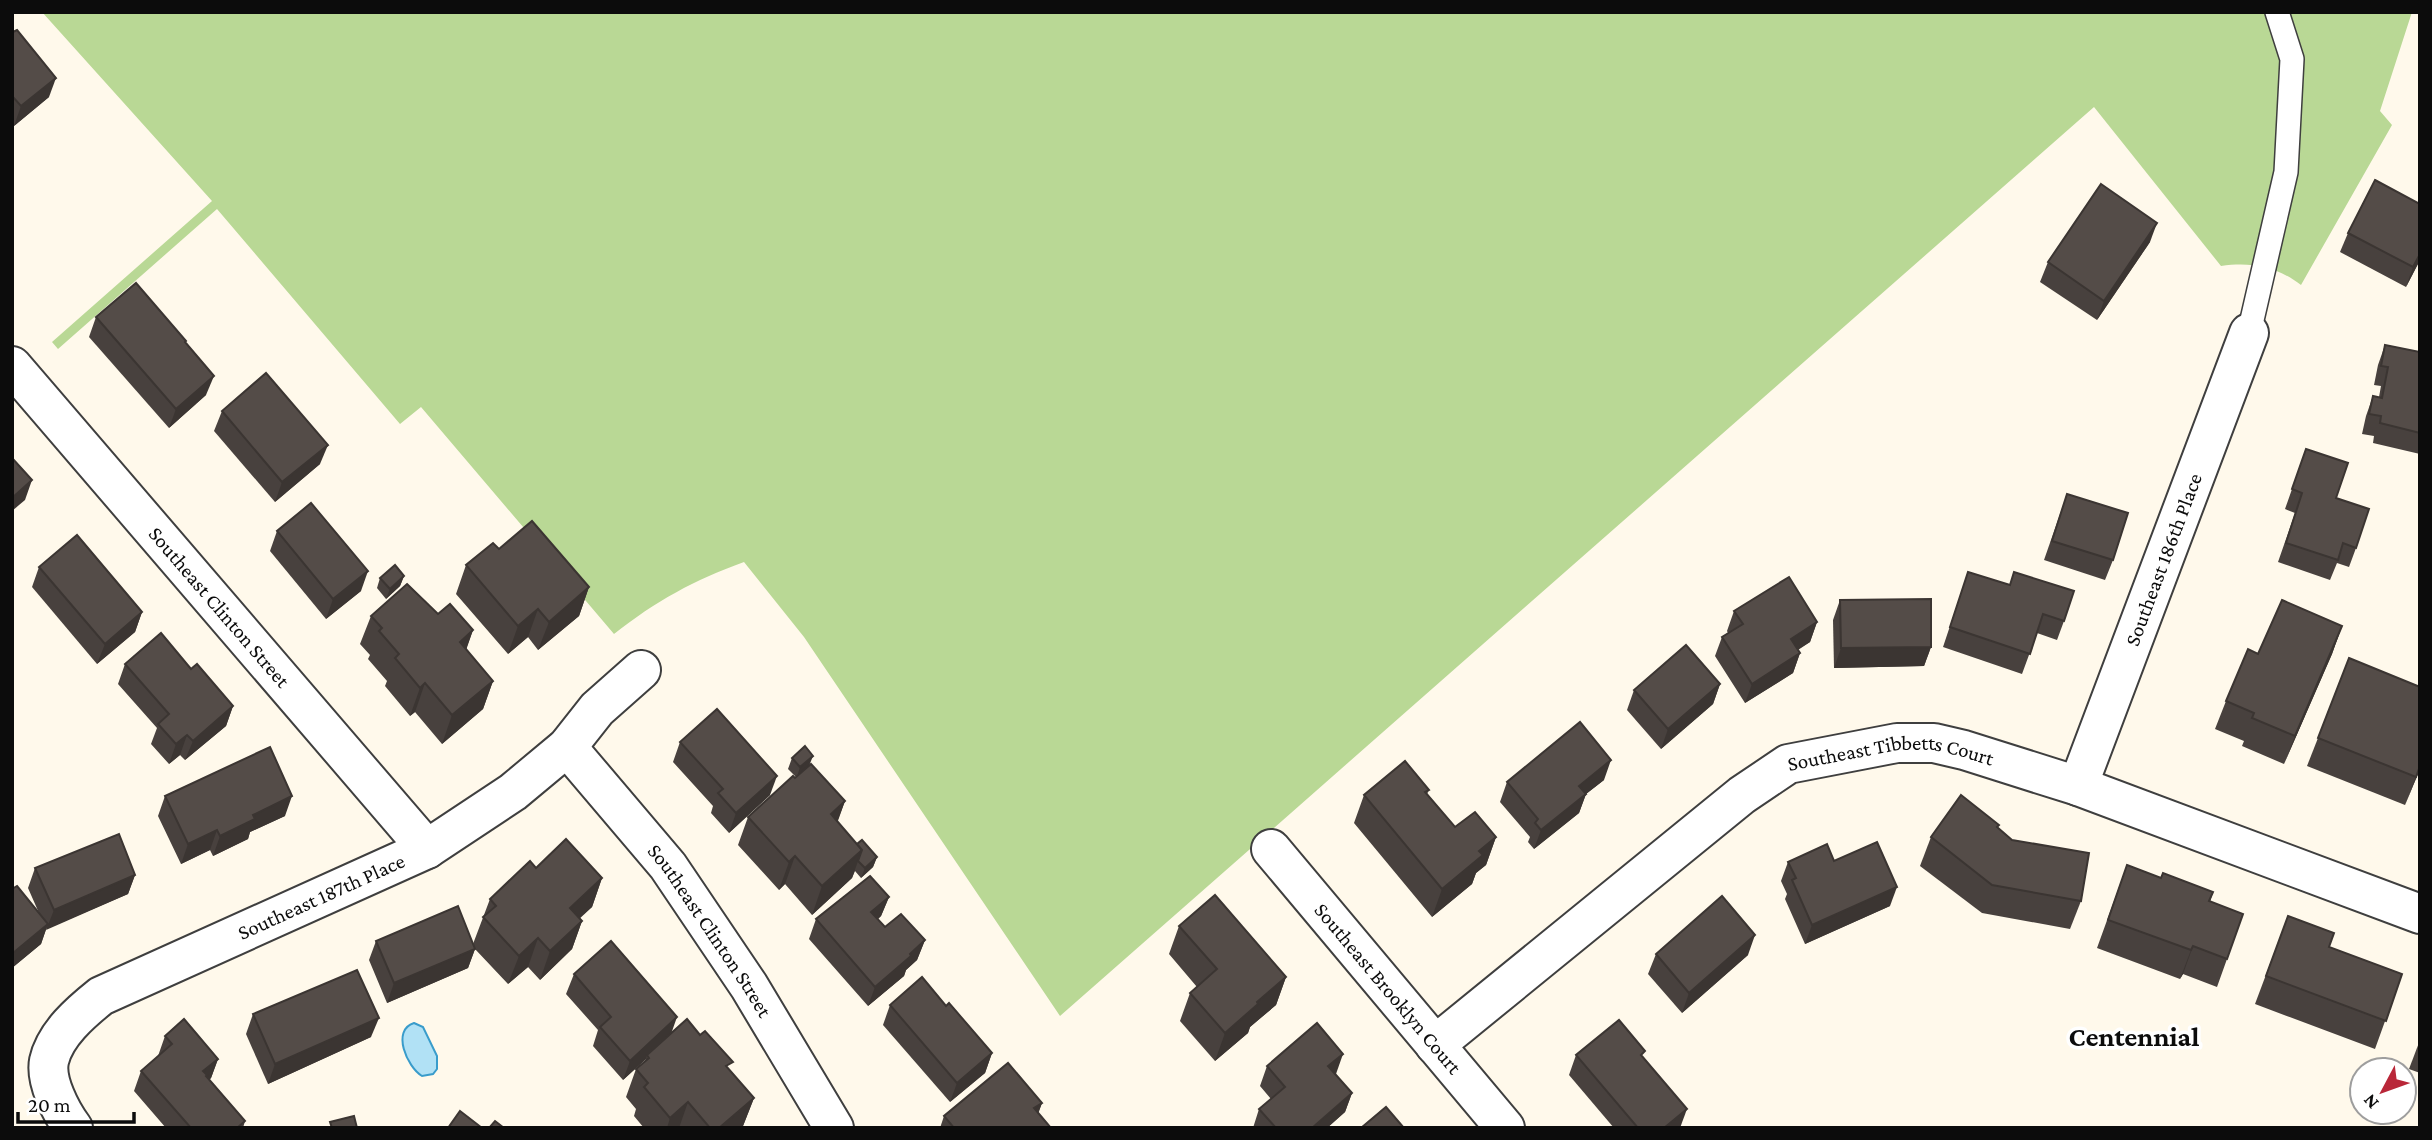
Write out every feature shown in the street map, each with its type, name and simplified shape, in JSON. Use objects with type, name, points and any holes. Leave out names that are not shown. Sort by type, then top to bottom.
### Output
[{"type":"street","name":"Southeast 186th Place","points":[[2078,786],[2249,333]]},
{"type":"street","name":"Southeast Clinton Street","points":[[12,366],[427,849]]},
{"type":"street","name":"Southeast 187th Place","points":[[73,1128],[61,1112],[52,1086],[49,1062],[61,1037],[81,1012],[101,996],[427,849],[513,792],[567,747],[597,709],[641,670]]},
{"type":"street","name":"Southeast Tibbetts Court","points":[[1434,1045],[1742,795],[1788,764],[1897,743],[1934,743],[1964,750],[2078,786],[2420,914]]},
{"type":"street","name":"Southeast Clinton Street","points":[[567,747],[668,866],[749,986],[834,1128]]},
{"type":"street","name":"Southeast Brooklyn Court","points":[[1271,849],[1505,1128]]},
{"type":"lane","points":[[2249,333],[2286,172],[2292,59],[2277,12]]},
{"type":"green space","points":[[42,12],[2412,12],[2380,111],[2392,125],[2301,285],[2282,273],[2263,267],[2221,266],[2094,107],[1060,1016],[804,637],[744,562],[676,592],[614,634],[421,407],[400,424],[217,209],[58,349],[52,342],[212,201]]},
{"type":"water","points":[[414,1023],[423,1027],[437,1056],[437,1069],[433,1074],[422,1076],[416,1071],[404,1049],[403,1033]]},
{"type":"building","points":[[17,30],[56,78],[21,106],[12,96],[12,31]]},
{"type":"building","points":[[2375,180],[2420,204],[2420,254],[2413,267],[2348,233]]},
{"type":"building","points":[[2101,184],[2157,223],[2104,301],[2048,262]]},
{"type":"building","points":[[136,283],[214,376],[176,409],[96,317]]},
{"type":"building","points":[[2385,345],[2420,352],[2420,433],[2380,423],[2381,416],[2369,414],[2373,396],[2382,398],[2388,367],[2381,366]]},
{"type":"building","points":[[266,373],[328,445],[282,482],[222,411]]},
{"type":"building","points":[[2306,449],[2348,463],[2336,498],[2369,509],[2356,548],[2343,543],[2338,560],[2286,543],[2302,493],[2292,489]]},
{"type":"building","points":[[12,458],[32,480],[12,498]]},
{"type":"building","points":[[2067,494],[2128,513],[2113,560],[2052,541]]},
{"type":"building","points":[[311,503],[368,571],[333,599],[277,531]]},
{"type":"building","points":[[532,521],[589,587],[549,622],[538,609],[518,626],[466,565],[493,543],[499,549]]},
{"type":"building","points":[[77,535],[142,612],[105,644],[39,567]]},
{"type":"building","points":[[395,565],[404,576],[390,589],[380,578]]},
{"type":"building","points":[[1968,572],[2010,585],[2014,572],[2074,591],[2064,621],[2043,614],[2030,654],[1950,627]]},
{"type":"building","points":[[1789,577],[1817,622],[1791,639],[1800,653],[1752,684],[1722,637],[1743,624],[1734,611]]},
{"type":"building","points":[[407,584],[438,614],[450,604],[473,630],[460,642],[493,681],[452,715],[425,683],[420,688],[395,658],[399,654],[379,631],[382,628],[371,616]]},
{"type":"building","points":[[1931,599],[1931,647],[1841,648],[1840,600]]},
{"type":"building","points":[[2282,600],[2342,626],[2295,736],[2252,718],[2254,713],[2226,701],[2248,649],[2258,654]]},
{"type":"building","points":[[161,633],[191,669],[197,664],[233,706],[193,741],[187,735],[176,744],[158,724],[169,714],[125,664]]},
{"type":"building","points":[[1686,645],[1720,684],[1668,729],[1634,690]]},
{"type":"building","points":[[2349,658],[2420,687],[2420,766],[2416,777],[2318,738]]},
{"type":"building","points":[[717,709],[777,776],[736,813],[718,793],[723,789],[680,742]]},
{"type":"building","points":[[1580,722],[1611,760],[1579,786],[1586,794],[1541,830],[1535,823],[1538,819],[1507,782]]},
{"type":"building","points":[[805,746],[813,756],[800,767],[792,758]]},
{"type":"building","points":[[270,747],[292,796],[253,815],[255,819],[220,836],[217,830],[188,844],[165,796]]},
{"type":"building","points":[[1405,761],[1429,790],[1425,792],[1455,827],[1475,812],[1496,837],[1479,851],[1483,855],[1442,889],[1364,795]]},
{"type":"building","points":[[811,764],[845,801],[831,814],[862,850],[822,886],[795,856],[789,862],[748,817],[793,776],[795,778]]},
{"type":"building","points":[[1961,795],[1999,825],[1997,827],[2012,840],[2089,853],[2081,901],[1992,885],[1931,837]]},
{"type":"building","points":[[119,834],[135,875],[54,910],[35,868]]},
{"type":"building","points":[[566,839],[602,878],[570,908],[582,921],[550,951],[538,938],[519,956],[483,917],[496,906],[490,899],[530,861],[536,868]]},
{"type":"building","points":[[862,840],[877,857],[865,868],[858,861],[862,850],[857,844]]},
{"type":"building","points":[[1877,842],[1897,887],[1812,925],[1792,880],[1796,878],[1788,862],[1827,844],[1834,861]]},
{"type":"building","points":[[2127,865],[2161,878],[2163,873],[2213,892],[2209,901],[2243,914],[2227,959],[2193,946],[2191,950],[2108,920]]},
{"type":"building","points":[[870,876],[889,897],[871,912],[885,927],[901,914],[925,940],[875,987],[816,919]]},
{"type":"building","points":[[17,886],[48,924],[13,953],[12,889]]},
{"type":"building","points":[[1215,895],[1286,977],[1225,1033],[1190,993],[1217,969],[1179,926]]},
{"type":"building","points":[[1722,896],[1755,935],[1689,993],[1656,954]]},
{"type":"building","points":[[458,906],[475,949],[394,983],[376,941]]},
{"type":"building","points":[[2288,916],[2334,933],[2329,947],[2402,974],[2386,1021],[2266,976]]},
{"type":"building","points":[[611,941],[677,1017],[630,1061],[600,1027],[611,1017],[574,974]]},
{"type":"building","points":[[357,970],[379,1018],[275,1064],[253,1014]]},
{"type":"building","points":[[922,977],[946,1006],[949,1003],[992,1053],[957,1083],[890,1005]]},
{"type":"building","points":[[184,1019],[218,1059],[203,1071],[245,1121],[237,1128],[191,1128],[141,1071],[172,1044],[165,1036]]},
{"type":"building","points":[[687,1019],[700,1035],[705,1031],[733,1062],[726,1066],[754,1098],[719,1128],[710,1128],[688,1102],[670,1118],[644,1087],[648,1083],[636,1069],[649,1058],[647,1055]]},
{"type":"building","points":[[1619,1020],[1645,1051],[1641,1055],[1687,1109],[1664,1128],[1638,1128],[1576,1055]]},
{"type":"building","points":[[1317,1023],[1343,1054],[1328,1066],[1352,1093],[1312,1128],[1276,1128],[1259,1109],[1285,1087],[1267,1066]]},
{"type":"building","points":[[1008,1063],[1042,1103],[1034,1108],[1051,1128],[954,1128],[944,1116]]},
{"type":"building","points":[[1386,1107],[1404,1128],[1361,1128]]},
{"type":"building","points":[[460,1111],[482,1128],[448,1128]]},
{"type":"building","points":[[354,1116],[357,1128],[332,1128],[330,1122]]},
{"type":"building","points":[[495,1121],[504,1128],[489,1128]]},
{"type":"district","name":"Centennial","points":[[2134,1036]]}]
